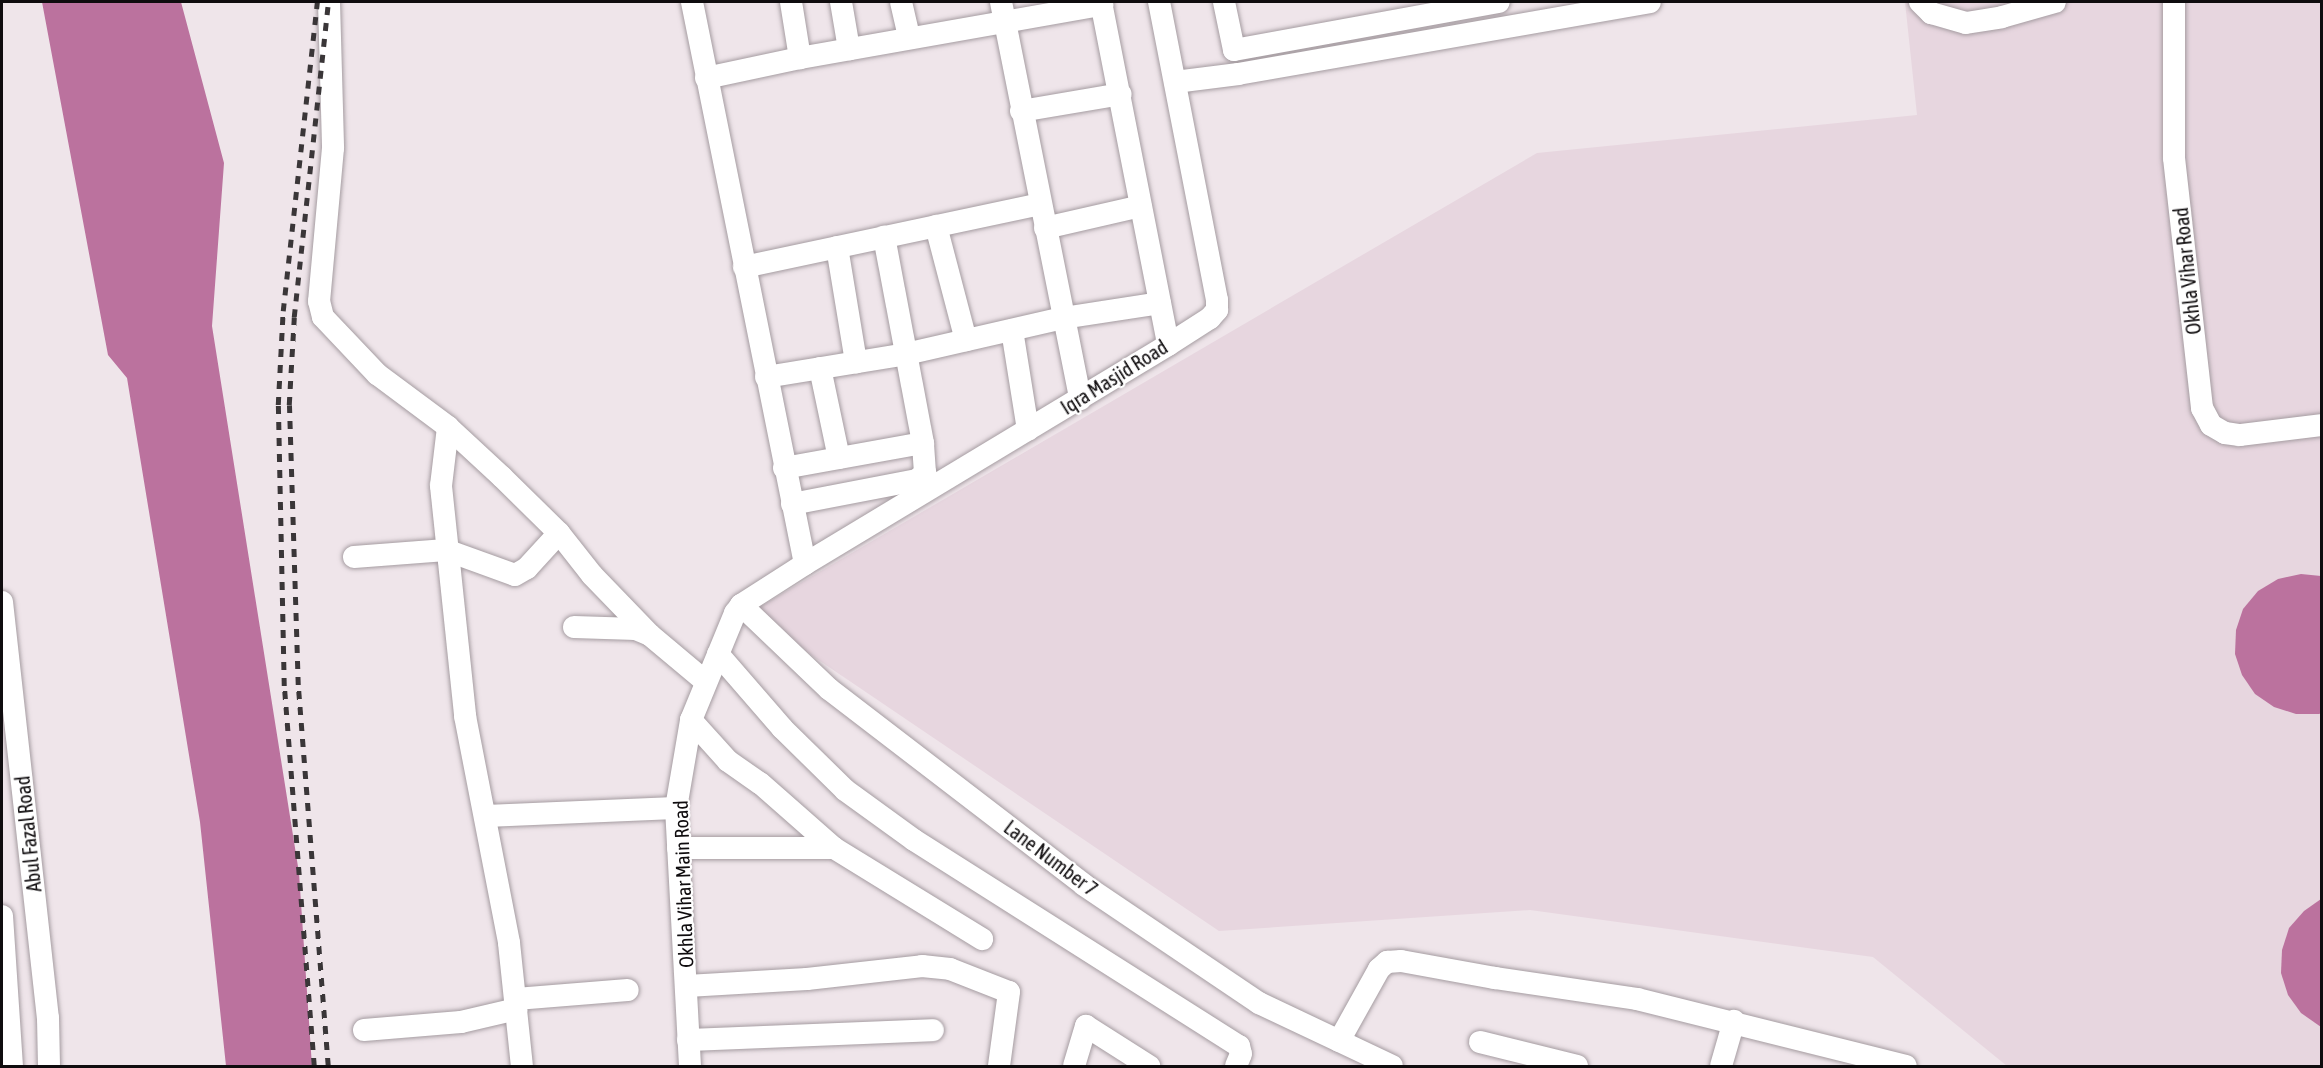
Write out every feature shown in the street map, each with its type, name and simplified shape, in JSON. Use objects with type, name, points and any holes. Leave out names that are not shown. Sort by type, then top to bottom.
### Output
[{"type":"street","points":[[329,2],[333,148],[320,310],[323,317],[376,374],[448,427],[559,533],[592,575],[650,635],[706,682]]},
{"type":"street","points":[[692,2],[805,564]]},
{"type":"street","points":[[791,2],[800,58]]},
{"type":"street","points":[[841,2],[849,49]]},
{"type":"street","points":[[901,2],[909,38]]},
{"type":"street","name":"Iqra Masjid Road","points":[[741,605],[1168,345],[1210,318],[1217,310],[1217,300],[1159,2]]},
{"type":"street","points":[[1224,2],[1234,50],[1499,2]]},
{"type":"street","points":[[1174,82],[1238,74],[1577,7],[1650,2]]},
{"type":"street","points":[[1920,2],[1931,13],[1966,24],[2002,18],[2055,2]]},
{"type":"street","name":"Okhla Vihar Road","points":[[2174,2],[2174,158],[2202,408],[2211,425],[2225,433],[2240,435],[2322,425]]},
{"type":"street","points":[[706,78],[909,38],[1003,12],[1102,3],[1168,345]]},
{"type":"street","points":[[1003,12],[1080,399]]},
{"type":"street","points":[[1021,111],[1121,94]]},
{"type":"street","points":[[744,267],[1040,204]]},
{"type":"street","points":[[1045,228],[1141,206]]},
{"type":"street","points":[[936,226],[966,340]]},
{"type":"street","points":[[792,504],[923,477],[926,467],[923,443],[884,237]]},
{"type":"street","points":[[837,247],[856,362]]},
{"type":"street","points":[[766,377],[906,354],[1064,318],[1160,303]]},
{"type":"street","points":[[1012,330],[1028,430]]},
{"type":"street","points":[[819,368],[839,458]]},
{"type":"street","points":[[448,427],[441,486],[465,716],[509,943],[522,1066]]},
{"type":"street","points":[[784,468],[923,443]]},
{"type":"street","points":[[354,557],[446,550],[515,575],[527,568],[559,533]]},
{"type":"street","name":"Abul Fazal Road","points":[[2,603],[12,778],[48,1018],[49,1066]]},
{"type":"street","name":"Okhla Vihar Main Road","points":[[690,1066],[676,808],[691,720],[730,619],[741,605]]},
{"type":"street","name":"Lane Number 7","points":[[741,605],[829,689],[1084,885],[1259,1003],[1392,1066]]},
{"type":"street","points":[[574,627],[636,629],[650,635]]},
{"type":"street","points":[[718,654],[782,728],[845,790],[914,840],[1239,1047],[1240,1054],[1236,1066]]},
{"type":"street","points":[[691,720],[728,761],[760,783],[834,848],[982,939]]},
{"type":"street","points":[[485,816],[676,808]]},
{"type":"street","points":[[678,848],[834,848]]},
{"type":"street","points":[[2,916],[12,1066]]},
{"type":"street","points":[[1338,1041],[1379,969],[1387,962],[1401,961],[1495,978],[1637,999],[1734,1021],[1906,1066]]},
{"type":"street","points":[[687,986],[807,979],[922,966],[961,972],[1009,992],[999,1066]]},
{"type":"street","points":[[364,1030],[461,1022],[516,1004],[628,990]]},
{"type":"street","points":[[1720,1066],[1734,1021]]},
{"type":"street","points":[[1074,1066],[1086,1026],[1149,1066]]},
{"type":"street","points":[[688,1040],[933,1030]]},
{"type":"street","points":[[1480,1042],[1577,1066]]},
{"type":"shaded area","points":[[42,2],[181,2],[224,163],[212,326],[299,873],[312,1066],[226,1066],[200,822],[127,378],[108,355]]},
{"type":"shaded area","points":[[1905,2],[2321,2],[2321,1066],[2007,1066],[1873,957],[1530,910],[1219,931],[749,613],[1537,153],[1917,115]]},
{"type":"shaded area","points":[[2301,574],[2321,576],[2322,713],[2319,714],[2296,714],[2274,707],[2255,694],[2242,675],[2235,654],[2236,630],[2243,609],[2258,591],[2278,579]]},
{"type":"shaded area","points":[[2321,899],[2321,1027],[2301,1013],[2288,995],[2281,973],[2282,950],[2289,928],[2304,911]]},
{"type":"railway","points":[[314,1066],[284,686],[278,405],[283,311],[317,2]]},
{"type":"railway","points":[[328,2],[294,317],[289,405],[298,685],[328,1066]]}]
